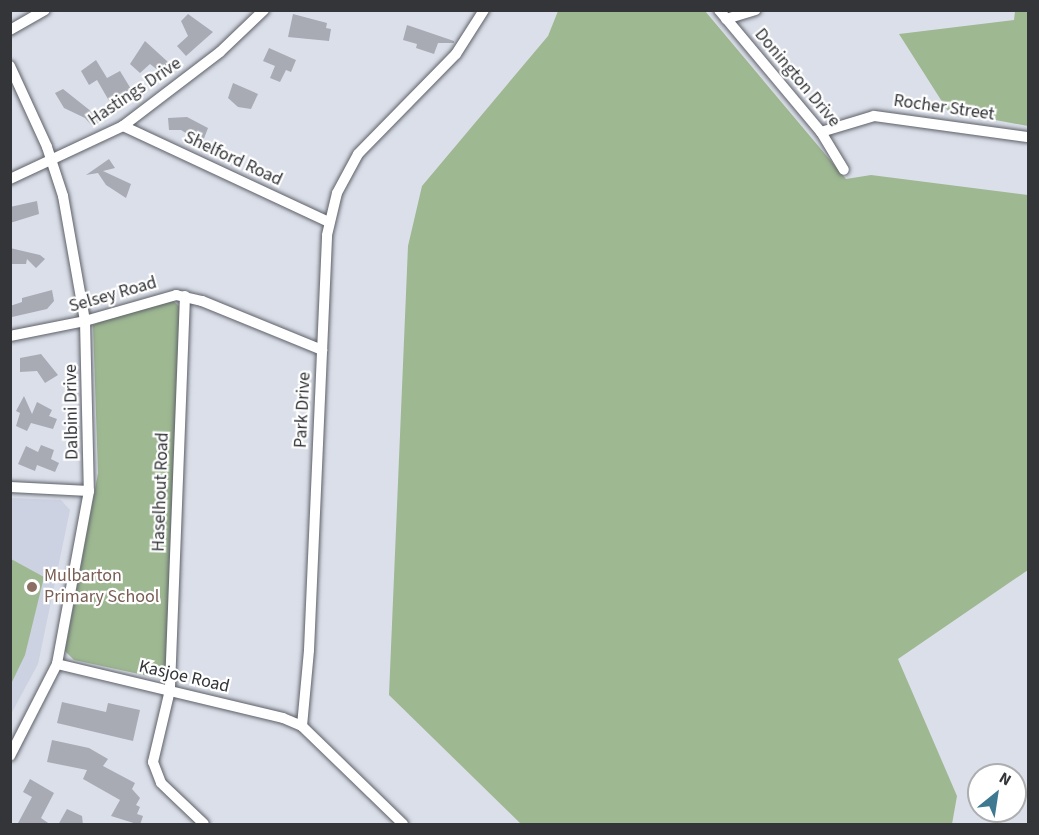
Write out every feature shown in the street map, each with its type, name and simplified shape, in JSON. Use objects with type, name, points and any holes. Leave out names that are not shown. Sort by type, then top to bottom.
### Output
[{"type":"street","points":[[10,30],[45,10]]},
{"type":"street","name":"Hastings Drive","points":[[10,179],[123,126],[220,52],[264,10]]},
{"type":"street","name":"Park Drive","points":[[302,726],[329,222],[343,180],[358,154],[456,54],[484,10]]},
{"type":"street","points":[[723,15],[756,10]]},
{"type":"street","name":"Donington Drive","points":[[723,15],[822,132],[844,170]]},
{"type":"street","name":"Dalbini Drive","points":[[10,66],[52,160],[63,196],[85,321],[89,491],[57,664],[10,756]]},
{"type":"street","name":"Rocher Street","points":[[822,132],[874,116],[1029,137]]},
{"type":"street","name":"Shelford Road","points":[[123,126],[329,222]]},
{"type":"street","name":"Selsey Road","points":[[10,336],[85,321],[160,297],[185,296],[322,350]]},
{"type":"street","name":"Haselhout Road","points":[[185,296],[170,690],[153,755],[154,768],[161,783],[204,825]]},
{"type":"street","points":[[10,487],[89,491]]},
{"type":"street","name":"Kasjoe Road","points":[[57,664],[283,717],[302,726]]},
{"type":"street","points":[[302,726],[403,825]]},
{"type":"shaded area","name":"Mulbarton Primary School","points":[[11,498],[61,500],[70,510],[38,664],[11,714]]},
{"type":"green space","points":[[558,11],[705,11],[846,179],[871,175],[1028,195],[1028,570],[898,659],[957,796],[952,824],[521,824],[389,695],[408,246],[422,186],[548,36]]},
{"type":"green space","points":[[1015,11],[1028,11],[1028,126],[948,111],[899,34],[1014,20]]},
{"type":"green space","points":[[171,299],[180,307],[166,673],[162,679],[74,660],[65,651],[98,473],[93,325],[150,301]]},
{"type":"green space","points":[[11,559],[44,577],[25,655],[11,684]]},
{"type":"building","points":[[188,14],[213,32],[186,56],[177,46],[188,36],[181,21]]},
{"type":"building","points":[[293,14],[327,23],[326,28],[331,29],[329,41],[288,37]]},
{"type":"building","points":[[407,25],[454,41],[454,43],[438,43],[434,54],[416,48],[417,44],[403,40]]},
{"type":"building","points":[[145,41],[168,62],[163,74],[150,64],[140,73],[130,64]]},
{"type":"building","points":[[269,48],[296,60],[291,72],[286,70],[280,82],[270,78],[275,66],[263,61]]},
{"type":"building","points":[[96,60],[107,78],[120,71],[131,89],[112,106],[97,80],[89,85],[81,71]]},
{"type":"building","points":[[233,83],[258,94],[251,109],[238,107],[228,98]]},
{"type":"building","points":[[63,89],[92,112],[100,122],[93,127],[85,118],[64,108],[55,93]]},
{"type":"building","points":[[187,117],[208,128],[200,149],[191,145],[194,138],[181,130],[169,130],[168,118]]},
{"type":"building","points":[[109,159],[115,168],[103,171],[131,184],[126,198],[106,185],[98,173],[86,175]]},
{"type":"building","points":[[37,201],[39,214],[10,223],[10,207]]},
{"type":"building","points":[[10,248],[40,255],[45,259],[36,268],[27,259],[26,264],[10,264]]},
{"type":"building","points":[[52,290],[54,301],[47,309],[12,317],[10,306],[22,302],[22,298]]},
{"type":"building","points":[[41,354],[58,375],[45,383],[37,371],[20,372],[20,358]]},
{"type":"building","points":[[24,396],[32,414],[37,402],[52,410],[49,416],[57,419],[53,429],[31,423],[27,431],[16,426],[20,413],[16,411]]},
{"type":"building","points":[[41,445],[54,450],[51,459],[59,463],[55,472],[37,465],[35,471],[18,464],[26,446],[38,452]]},
{"type":"building","points":[[62,702],[106,712],[108,703],[140,710],[133,741],[57,723]]},
{"type":"building","points":[[52,740],[89,748],[108,759],[103,766],[135,783],[132,789],[140,798],[136,805],[140,807],[137,814],[143,816],[140,825],[111,816],[120,800],[83,779],[87,770],[47,762]]},
{"type":"building","points":[[30,779],[54,793],[41,818],[51,825],[17,825],[32,797],[23,792]]},
{"type":"building","points":[[67,809],[82,816],[83,825],[58,825]]},
{"type":"place","name":"Mulbarton Primary School","points":[[32,587]]}]
